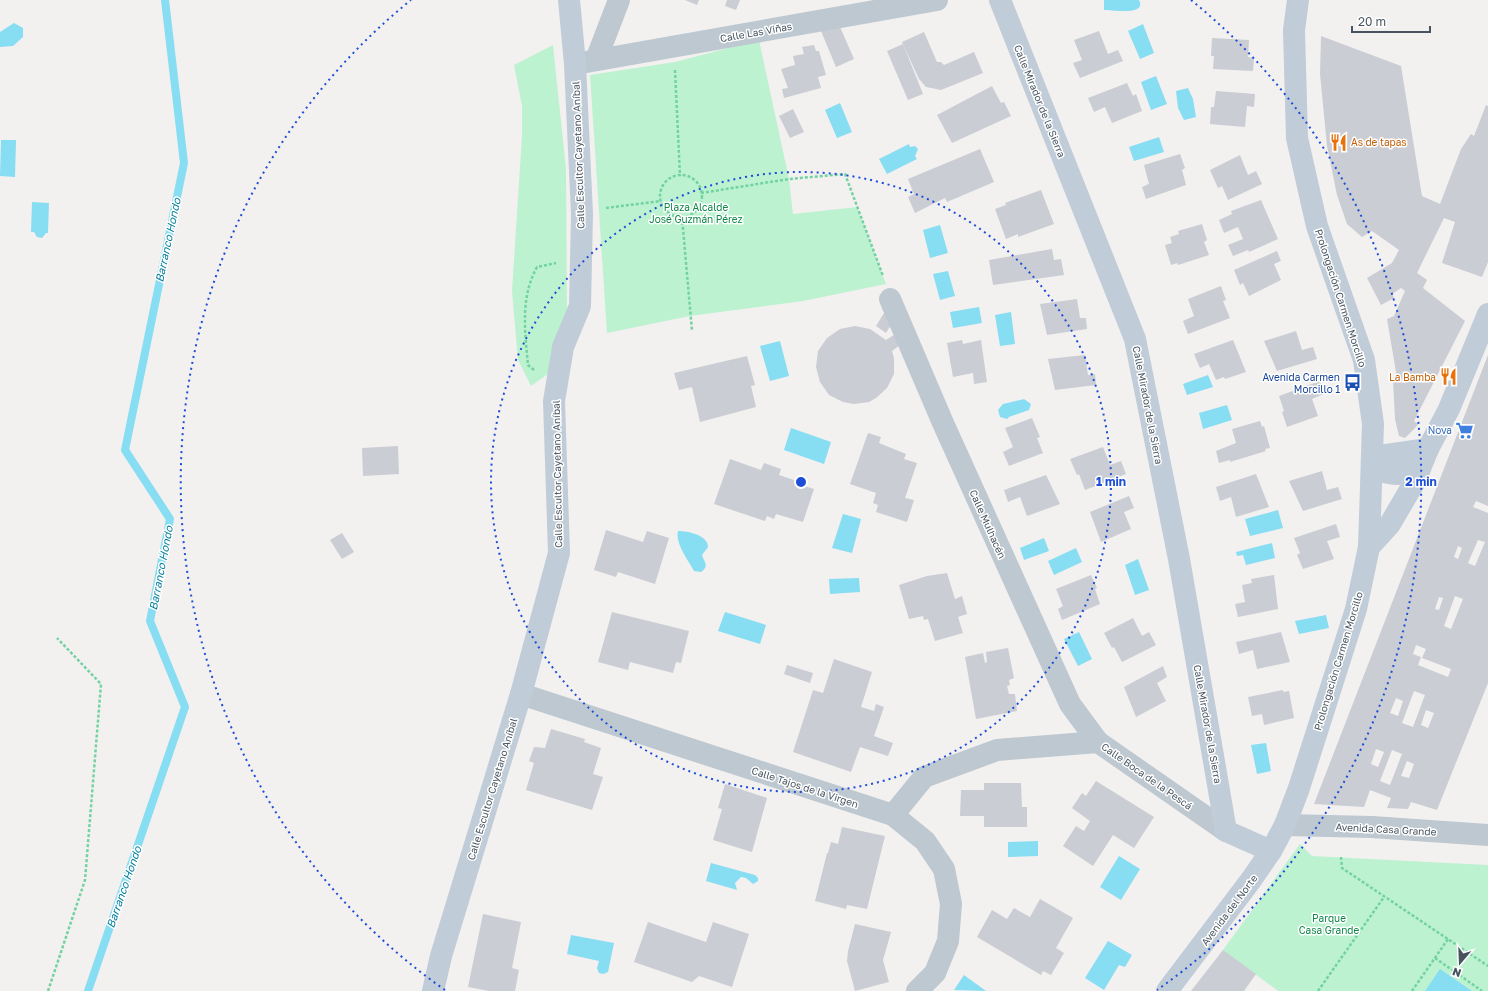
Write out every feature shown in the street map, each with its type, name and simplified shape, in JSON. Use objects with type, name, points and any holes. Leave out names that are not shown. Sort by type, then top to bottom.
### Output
[{"type":"street","name":"Calle Escultor Cayetano Aníbal","points":[[433,991],[444,949],[521,694],[559,553],[554,401],[563,347],[580,306],[582,214],[575,64],[568,0]]},
{"type":"street","points":[[596,60],[619,0]]},
{"type":"street","name":"Calle Las Viñas","points":[[575,64],[937,0]]},
{"type":"street","name":"Calle Mirador de la Sierra","points":[[1000,0],[1135,339],[1180,559],[1226,831]]},
{"type":"street","name":"Prolongación Carmen Morcillo","points":[[1285,825],[1356,610],[1369,547],[1373,467],[1373,424],[1364,360],[1317,226],[1297,138],[1294,30],[1298,0]]},
{"type":"street","name":"Calle Mulhacén","points":[[890,299],[943,423],[1070,704],[1098,742]]},
{"type":"street","points":[[1369,547],[1390,524],[1414,483],[1428,449],[1449,409],[1488,314]]},
{"type":"street","points":[[1420,469],[1403,474],[1385,474],[1373,467],[1386,455],[1428,449]]},
{"type":"street","name":"Calle Tajos de la Virgen","points":[[521,694],[892,815],[925,841],[944,869],[951,904],[948,941],[935,973],[917,991]]},
{"type":"street","name":"Calle Boca de la Pescá","points":[[892,815],[924,776],[997,750],[1098,742],[1226,831],[1271,851]]},
{"type":"street","name":"Avenida Casa Grande","points":[[1285,825],[1372,828],[1488,835]]},
{"type":"street","name":"Avenida del Norte","points":[[1167,991],[1251,880],[1271,851],[1285,825]]},
{"type":"path","points":[[675,69],[680,176]]},
{"type":"path","points":[[701,193],[789,179],[844,174],[890,299]]},
{"type":"path","points":[[680,176],[692,178],[700,187],[701,193],[702,200],[695,212],[682,217],[671,214],[666,210],[661,200],[663,187],[673,177],[680,176]]},
{"type":"path","points":[[599,209],[661,200]]},
{"type":"path","points":[[682,217],[692,331]]},
{"type":"path","points":[[557,388],[528,365],[524,316],[529,281],[537,266],[580,258]]},
{"type":"path","points":[[48,991],[86,880],[101,684],[57,638]]},
{"type":"path","points":[[1340,857],[1342,868],[1488,966]]},
{"type":"path","points":[[1318,991],[1384,897]]},
{"type":"path","points":[[1412,991],[1448,939]]},
{"type":"path","points":[[1434,958],[1482,991]]},
{"type":"green space","name":"Plaza Alcalde José Guzmán Pérez","points":[[759,40],[789,179],[793,214],[857,207],[886,284],[803,301],[690,316],[607,333],[590,75],[675,62]]},
{"type":"green space","points":[[553,45],[566,169],[567,313],[552,371],[531,386],[518,360],[512,291],[522,136],[522,106],[514,65]]},
{"type":"green space","name":"Parque Casa Grande","points":[[1300,844],[1312,856],[1488,865],[1488,991],[1278,991],[1225,952],[1223,950]]},
{"type":"water","points":[[1104,0],[1139,0],[1140,5],[1134,10],[1128,11],[1104,10]]},
{"type":"water","points":[[14,23],[23,28],[23,37],[13,46],[0,47],[0,32]]},
{"type":"water","points":[[1143,24],[1154,53],[1140,59],[1128,31]]},
{"type":"water","points":[[1156,76],[1167,104],[1151,110],[1141,82]]},
{"type":"water","points":[[1188,88],[1193,99],[1196,117],[1184,120],[1178,108],[1176,91]]},
{"type":"water","points":[[840,103],[852,132],[837,138],[825,110]]},
{"type":"water","points":[[1159,137],[1164,152],[1134,161],[1129,147]]},
{"type":"water","points":[[1,140],[16,140],[15,177],[0,176]]},
{"type":"water","points":[[909,144],[910,147],[915,146],[918,149],[915,156],[917,159],[887,174],[879,159]]},
{"type":"water","points":[[32,202],[49,203],[48,233],[46,233],[42,238],[37,237],[34,232],[31,232]]},
{"type":"water","points":[[940,225],[948,253],[930,258],[923,230]]},
{"type":"water","points":[[948,271],[955,296],[940,300],[933,274]]},
{"type":"water","points":[[979,307],[982,323],[953,328],[950,312]]},
{"type":"water","points":[[1011,312],[1015,344],[1000,346],[995,315]]},
{"type":"water","points":[[780,341],[789,376],[770,381],[760,346]]},
{"type":"water","points":[[1208,375],[1213,387],[1187,395],[1183,384]]},
{"type":"water","points":[[1024,399],[1031,404],[1029,410],[1007,419],[1000,417],[998,410],[1003,404]]},
{"type":"water","points":[[1227,405],[1232,420],[1203,429],[1199,413]]},
{"type":"water","points":[[791,428],[831,442],[824,464],[784,450]]},
{"type":"water","points":[[1278,510],[1283,528],[1250,536],[1245,519]]},
{"type":"water","points":[[843,514],[861,519],[852,553],[832,548]]},
{"type":"water","points":[[678,531],[697,534],[705,539],[708,547],[702,555],[706,566],[701,572],[694,571],[686,557],[678,541]]},
{"type":"water","points":[[1044,538],[1049,551],[1024,560],[1020,548]]},
{"type":"water","points":[[1272,543],[1275,558],[1246,565],[1243,555],[1237,556],[1236,552]]},
{"type":"water","points":[[1076,548],[1082,562],[1054,575],[1048,561]]},
{"type":"water","points":[[1138,559],[1149,590],[1135,595],[1125,565]]},
{"type":"water","points":[[859,578],[860,592],[830,594],[829,579]]},
{"type":"water","points":[[725,612],[766,625],[760,644],[718,631]]},
{"type":"water","points":[[1326,615],[1329,628],[1299,634],[1295,621]]},
{"type":"water","points":[[1079,632],[1092,659],[1078,666],[1064,639]]},
{"type":"water","points":[[1266,743],[1271,771],[1257,774],[1251,745]]},
{"type":"water","points":[[1038,841],[1038,856],[1008,857],[1008,842]]},
{"type":"water","points":[[1119,856],[1140,869],[1121,900],[1100,887]]},
{"type":"water","points":[[711,863],[755,875],[758,878],[758,881],[753,884],[746,878],[741,877],[735,883],[737,890],[706,881]]},
{"type":"water","points":[[571,935],[614,943],[608,972],[603,974],[599,973],[597,968],[599,961],[567,954]]},
{"type":"water","points":[[1108,941],[1132,955],[1125,967],[1119,965],[1104,990],[1085,978]]},
{"type":"water","points":[[1440,969],[1472,991],[1425,991]]},
{"type":"water","points":[[964,975],[986,991],[954,990]]},
{"type":"building","points":[[685,0],[699,0],[697,5]]},
{"type":"building","points":[[727,0],[740,0],[736,10],[725,6]]},
{"type":"building","points":[[840,27],[854,59],[836,67],[821,31]]},
{"type":"building","points":[[1099,31],[1108,54],[1118,50],[1123,61],[1080,78],[1073,63],[1082,60],[1074,40]]},
{"type":"building","points":[[924,32],[937,62],[941,62],[944,65],[974,52],[983,73],[941,90],[926,87],[919,79],[902,42]]},
{"type":"building","points":[[1321,36],[1401,66],[1422,196],[1440,204],[1461,149],[1471,134],[1474,136],[1486,105],[1488,106],[1488,262],[1482,277],[1442,263],[1455,222],[1444,218],[1417,273],[1427,280],[1423,288],[1465,321],[1414,421],[1418,424],[1405,438],[1399,436],[1395,419],[1393,381],[1404,383],[1405,381],[1397,378],[1387,319],[1394,316],[1405,291],[1401,288],[1392,294],[1394,298],[1381,305],[1367,278],[1392,263],[1399,250],[1372,231],[1362,237],[1347,224],[1337,195],[1327,146],[1320,74]]},
{"type":"building","points":[[1212,38],[1249,40],[1248,57],[1254,58],[1253,71],[1213,69],[1214,56],[1211,56]]},
{"type":"building","points":[[903,44],[923,94],[908,100],[887,51]]},
{"type":"building","points":[[814,45],[816,51],[819,51],[826,75],[818,77],[821,88],[784,98],[782,89],[788,88],[781,69],[795,65],[793,56],[804,54],[802,47]]},
{"type":"building","points":[[1127,83],[1133,96],[1136,94],[1142,111],[1112,123],[1105,107],[1094,112],[1088,98]]},
{"type":"building","points":[[992,86],[1001,103],[1004,102],[1011,116],[952,143],[937,115]]},
{"type":"building","points":[[1216,91],[1255,94],[1254,107],[1247,106],[1245,127],[1210,124],[1211,107],[1214,107]]},
{"type":"building","points":[[793,109],[804,132],[790,138],[779,116]]},
{"type":"building","points":[[980,149],[994,182],[947,202],[945,198],[915,213],[908,197],[914,194],[908,179]]},
{"type":"building","points":[[1180,154],[1185,168],[1182,170],[1186,185],[1146,199],[1142,187],[1149,184],[1144,165]]},
{"type":"building","points":[[1240,155],[1248,175],[1256,171],[1262,184],[1228,200],[1222,186],[1218,188],[1210,170]]},
{"type":"building","points":[[1041,190],[1054,224],[1018,237],[1018,234],[1006,239],[995,209],[1006,205],[1005,203]]},
{"type":"building","points":[[1261,200],[1278,239],[1249,252],[1248,250],[1233,256],[1228,245],[1243,239],[1238,227],[1224,233],[1219,220],[1232,214],[1231,211]]},
{"type":"building","points":[[1202,224],[1207,240],[1204,242],[1209,255],[1178,265],[1177,263],[1171,265],[1165,245],[1172,243],[1170,237],[1179,234],[1178,231]]},
{"type":"building","points":[[1052,249],[1054,260],[1061,259],[1064,275],[993,285],[989,260]]},
{"type":"building","points":[[1277,251],[1281,261],[1274,264],[1281,280],[1249,296],[1243,283],[1240,285],[1234,270]]},
{"type":"building","points":[[1221,286],[1226,300],[1223,301],[1230,318],[1188,334],[1183,321],[1194,316],[1188,299]]},
{"type":"building","points":[[1077,299],[1080,318],[1086,318],[1087,329],[1047,335],[1040,304]]},
{"type":"building","points":[[884,313],[894,320],[886,333],[876,326]]},
{"type":"building","points":[[855,326],[870,329],[886,340],[894,335],[900,345],[892,351],[894,358],[894,374],[887,388],[869,402],[854,404],[843,402],[829,395],[820,382],[816,367],[818,351],[827,338],[840,329]]},
{"type":"building","points":[[1296,331],[1302,350],[1313,347],[1317,359],[1277,371],[1264,341]]},
{"type":"building","points":[[962,340],[963,344],[981,340],[987,382],[974,384],[973,373],[953,377],[947,343]]},
{"type":"building","points":[[1233,340],[1246,372],[1225,379],[1224,377],[1216,380],[1209,364],[1200,368],[1194,354]]},
{"type":"building","points":[[1085,355],[1088,375],[1095,374],[1096,385],[1055,390],[1048,359]]},
{"type":"building","points":[[1488,355],[1488,506],[1476,501],[1473,507],[1488,513],[1488,683],[1437,810],[1411,802],[1408,809],[1387,808],[1391,798],[1370,790],[1364,807],[1314,804]],"holes":[[[1478,540],[1485,542],[1475,566],[1468,563]],[[1458,546],[1462,548],[1458,559],[1454,557]],[[1455,596],[1463,599],[1451,629],[1444,626]],[[1439,597],[1443,598],[1439,610],[1435,609]],[[1416,645],[1426,649],[1422,658],[1451,669],[1448,677],[1418,665],[1421,657],[1413,654]],[[1414,691],[1425,695],[1413,727],[1402,723]],[[1396,698],[1403,701],[1398,716],[1390,713]],[[1426,710],[1434,713],[1428,728],[1421,725]],[[1376,749],[1384,752],[1378,767],[1371,764]],[[1392,750],[1402,754],[1390,785],[1380,781]],[[1407,761],[1414,764],[1409,778],[1401,776]]]},
{"type":"building","points":[[747,356],[755,385],[751,386],[756,407],[700,422],[692,387],[679,390],[674,373]]},
{"type":"building","points":[[1320,381],[1324,394],[1312,399],[1318,416],[1287,427],[1279,396]]},
{"type":"building","points":[[1032,418],[1040,437],[1037,438],[1043,453],[1009,466],[1003,452],[1013,447],[1005,428]]},
{"type":"building","points":[[1260,421],[1262,427],[1264,426],[1270,448],[1265,449],[1266,451],[1230,462],[1230,460],[1219,463],[1216,451],[1236,443],[1232,429]]},
{"type":"building","points":[[868,433],[881,437],[879,443],[906,454],[904,459],[917,463],[905,498],[914,500],[907,522],[876,512],[878,505],[873,503],[876,493],[850,484]]},
{"type":"building","points":[[398,446],[399,474],[363,476],[362,448]]},
{"type":"building","points":[[1103,447],[1110,465],[1121,461],[1126,474],[1085,490],[1079,474],[1077,475],[1070,459]]},
{"type":"building","points":[[730,459],[761,470],[764,463],[781,469],[779,475],[803,483],[802,485],[814,489],[803,522],[776,514],[774,519],[767,516],[765,521],[714,504]]},
{"type":"building","points":[[1322,471],[1327,490],[1338,487],[1342,499],[1303,511],[1289,481]]},
{"type":"building","points":[[1256,474],[1269,507],[1236,517],[1231,497],[1220,501],[1216,487]]},
{"type":"building","points":[[1046,475],[1060,504],[1027,516],[1020,497],[1008,502],[1004,490]]},
{"type":"building","points":[[1129,496],[1134,508],[1124,512],[1131,529],[1101,542],[1090,512]]},
{"type":"building","points":[[1336,524],[1340,537],[1327,541],[1334,559],[1303,569],[1297,555],[1300,553],[1294,538]]},
{"type":"building","points":[[606,530],[643,542],[647,531],[669,538],[655,584],[618,572],[616,577],[594,570]]},
{"type":"building","points":[[342,533],[354,552],[342,559],[330,540]]},
{"type":"building","points":[[947,573],[955,599],[962,596],[967,614],[958,617],[963,633],[935,641],[928,619],[924,620],[923,616],[909,619],[899,585],[927,576]]},
{"type":"building","points":[[1091,575],[1097,588],[1095,589],[1100,604],[1062,620],[1058,609],[1063,606],[1056,589]]},
{"type":"building","points":[[1274,575],[1278,609],[1238,617],[1235,604],[1245,602],[1242,585],[1252,583],[1251,579]]},
{"type":"building","points":[[612,612],[689,631],[681,663],[676,662],[673,673],[630,662],[628,670],[598,662]]},
{"type":"building","points":[[1133,618],[1142,636],[1149,632],[1156,645],[1122,662],[1104,633]]},
{"type":"building","points":[[1281,632],[1290,662],[1257,669],[1253,650],[1239,654],[1236,642]]},
{"type":"building","points":[[1008,648],[1014,678],[1009,680],[1010,685],[1007,686],[1009,694],[1015,694],[1017,711],[976,719],[965,657],[983,653],[985,663],[987,662],[986,652]]},
{"type":"building","points":[[834,659],[872,672],[861,707],[874,711],[876,704],[884,707],[874,736],[893,743],[888,756],[860,747],[851,772],[793,752],[813,690],[823,693]]},
{"type":"building","points":[[787,665],[813,673],[810,683],[784,674]]},
{"type":"building","points":[[1163,666],[1167,677],[1157,683],[1166,701],[1136,717],[1124,687]]},
{"type":"building","points":[[1283,690],[1283,692],[1289,691],[1294,718],[1264,725],[1262,714],[1252,716],[1248,697]]},
{"type":"building","points":[[551,729],[585,739],[584,742],[601,748],[593,774],[603,777],[592,810],[526,790],[534,763],[529,761],[534,747],[545,748]]},
{"type":"building","points":[[1096,781],[1154,817],[1134,848],[1113,835],[1093,866],[1063,846],[1076,826],[1084,831],[1090,821],[1072,808],[1082,793],[1086,796]]},
{"type":"building","points":[[984,783],[1021,783],[1022,807],[1027,807],[1027,827],[984,827],[984,816],[960,816],[961,790],[984,790]]},
{"type":"building","points":[[725,784],[767,798],[752,852],[713,840],[722,809],[718,808]]},
{"type":"building","points":[[842,827],[885,836],[867,909],[847,905],[846,909],[815,901],[831,842],[838,844]]},
{"type":"building","points":[[1040,899],[1073,918],[1056,948],[1064,953],[1051,975],[1043,971],[1041,975],[977,937],[992,910],[1007,919],[1014,908],[1030,917]]},
{"type":"building","points":[[483,914],[521,922],[512,968],[519,970],[515,991],[489,991],[468,987]]},
{"type":"building","points":[[648,922],[706,942],[713,922],[749,934],[732,987],[699,976],[692,982],[634,962]]},
{"type":"building","points":[[855,924],[891,932],[883,960],[889,982],[855,991],[847,961]]},
{"type":"building","points":[[1223,950],[1256,974],[1244,991],[1191,991]]},
{"type":"waterway","name":"Barranco Hondo","points":[[88,991],[185,707],[150,621],[170,519],[125,450],[184,163],[165,0]]},
{"type":"place","name":"As de tapas","points":[[1338,142]]},
{"type":"place","name":"La Bamba","points":[[1449,377]]},
{"type":"place","name":"Avenida Carmen Morcillo 1","points":[[1353,383]]},
{"type":"place","name":"Nova","points":[[1465,430]]}]
